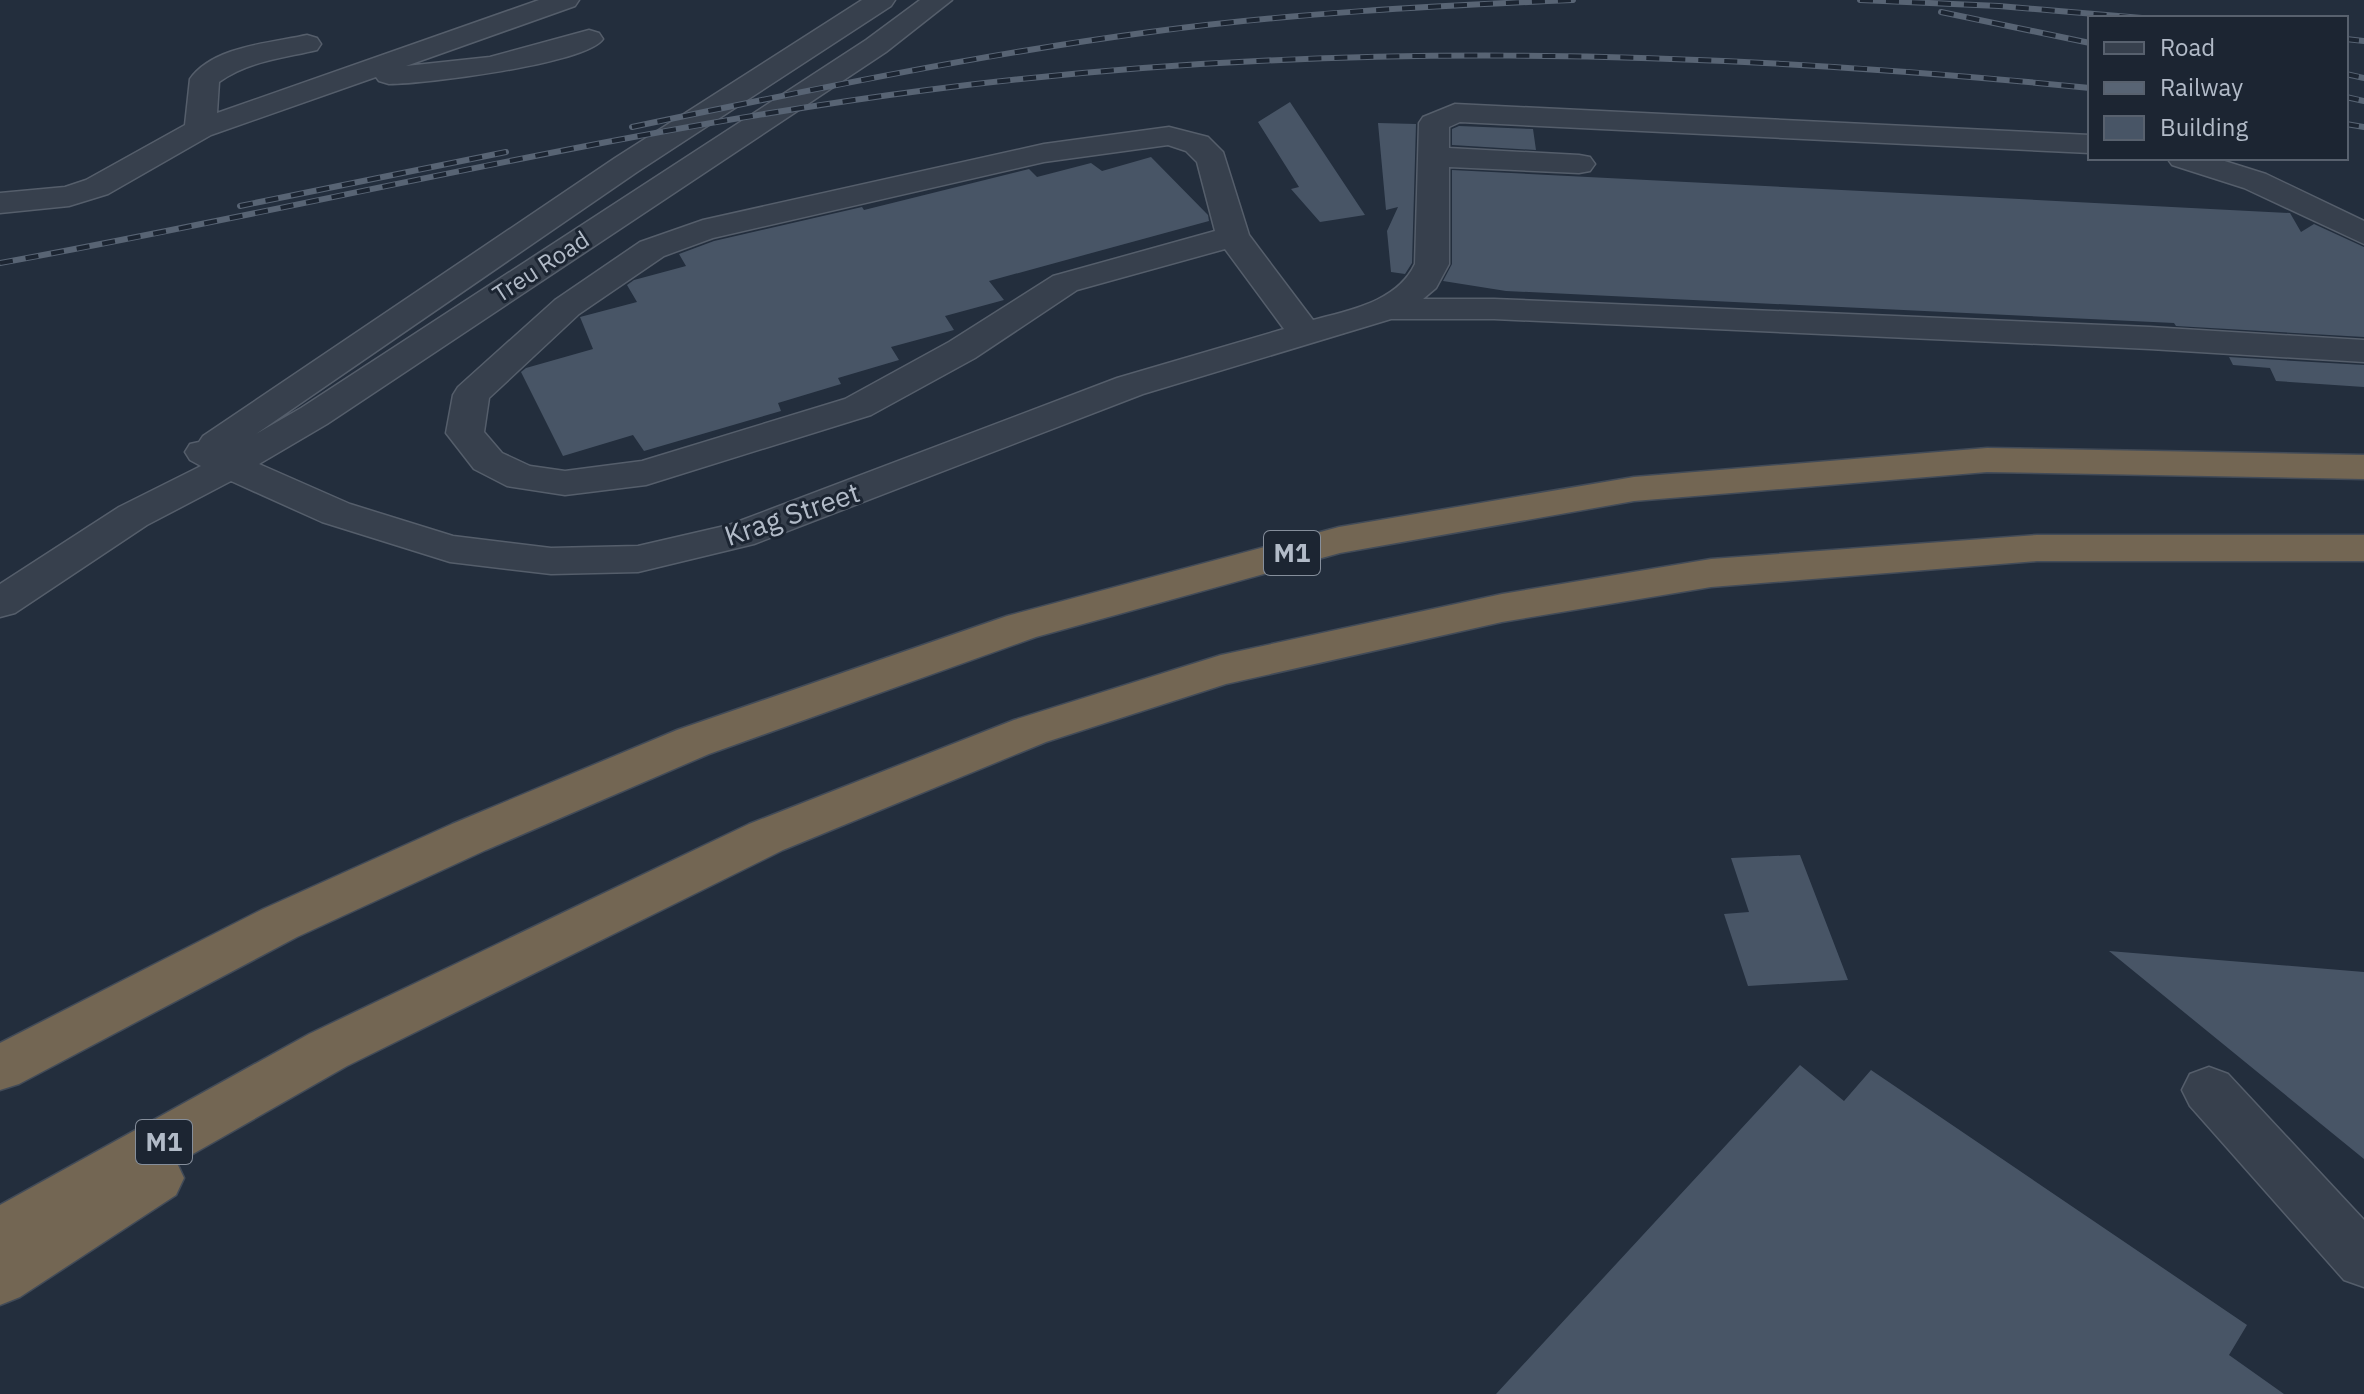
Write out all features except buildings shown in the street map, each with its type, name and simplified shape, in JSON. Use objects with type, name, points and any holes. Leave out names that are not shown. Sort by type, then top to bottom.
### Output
[{"type":"highway","name":"M1","points":[[0,1068],[280,923],[469,837],[693,742],[1022,626],[1339,540],[1634,489],[1987,460],[2364,467]]},
{"type":"highway","name":"M1","points":[[0,1234],[328,1050],[766,837],[1030,731],[1221,670],[1502,608],[1711,573],[2037,548],[2364,548]]},
{"type":"highway","points":[[0,1278],[188,1158],[265,1103],[328,1050]]},
{"type":"street","points":[[0,203],[69,196],[97,187],[200,129],[565,0]]},
{"type":"street","name":"Treu Road","points":[[0,603],[133,516],[181,494],[218,458],[614,173],[881,0]]},
{"type":"street","name":"Treu Road","points":[[218,458],[314,416],[876,46],[938,0]]},
{"type":"street","points":[[363,71],[411,76],[459,73],[494,67],[589,39]]},
{"type":"street","points":[[200,129],[205,79],[217,69],[239,59],[307,44]]},
{"type":"street","points":[[1389,309],[1424,281],[1432,264],[1434,123],[1455,113],[2088,144]]},
{"type":"street","points":[[1233,236],[1065,283],[962,350],[858,407],[646,473],[565,483],[521,477],[488,461],[465,433],[471,395],[567,307],[652,249],[703,230],[1044,153],[1169,136],[1197,144],[1212,159],[1233,236],[1305,334]]},
{"type":"street","points":[[1433,157],[1579,164]]},
{"type":"street","points":[[2189,160],[2255,181],[2364,234]]},
{"type":"street","points":[[1389,309],[1525,311],[2135,337],[2364,351]]},
{"type":"street","name":"Krag Street","points":[[218,458],[277,489],[336,513],[450,549],[551,561],[638,559],[740,535],[1130,386],[1389,309]]},
{"type":"street","points":[[2209,1090],[2364,1261]]},
{"type":"railway","points":[[632,127],[955,63],[1150,32],[1309,15],[1573,0]]},
{"type":"railway","points":[[1860,0],[1999,6],[2118,16]]},
{"type":"railway","points":[[1941,12],[2088,43]]},
{"type":"railway","points":[[2348,39],[2364,41]]},
{"type":"railway","points":[[0,263],[694,126],[927,90],[1072,74],[1217,63],[1363,57],[1508,56],[1654,58],[1799,65],[2088,88]]},
{"type":"railway","points":[[2348,74],[2364,78]]},
{"type":"railway","points":[[2348,97],[2364,101]]},
{"type":"railway","points":[[2348,124],[2364,127]]},
{"type":"railway","points":[[240,206],[506,152]]}]
